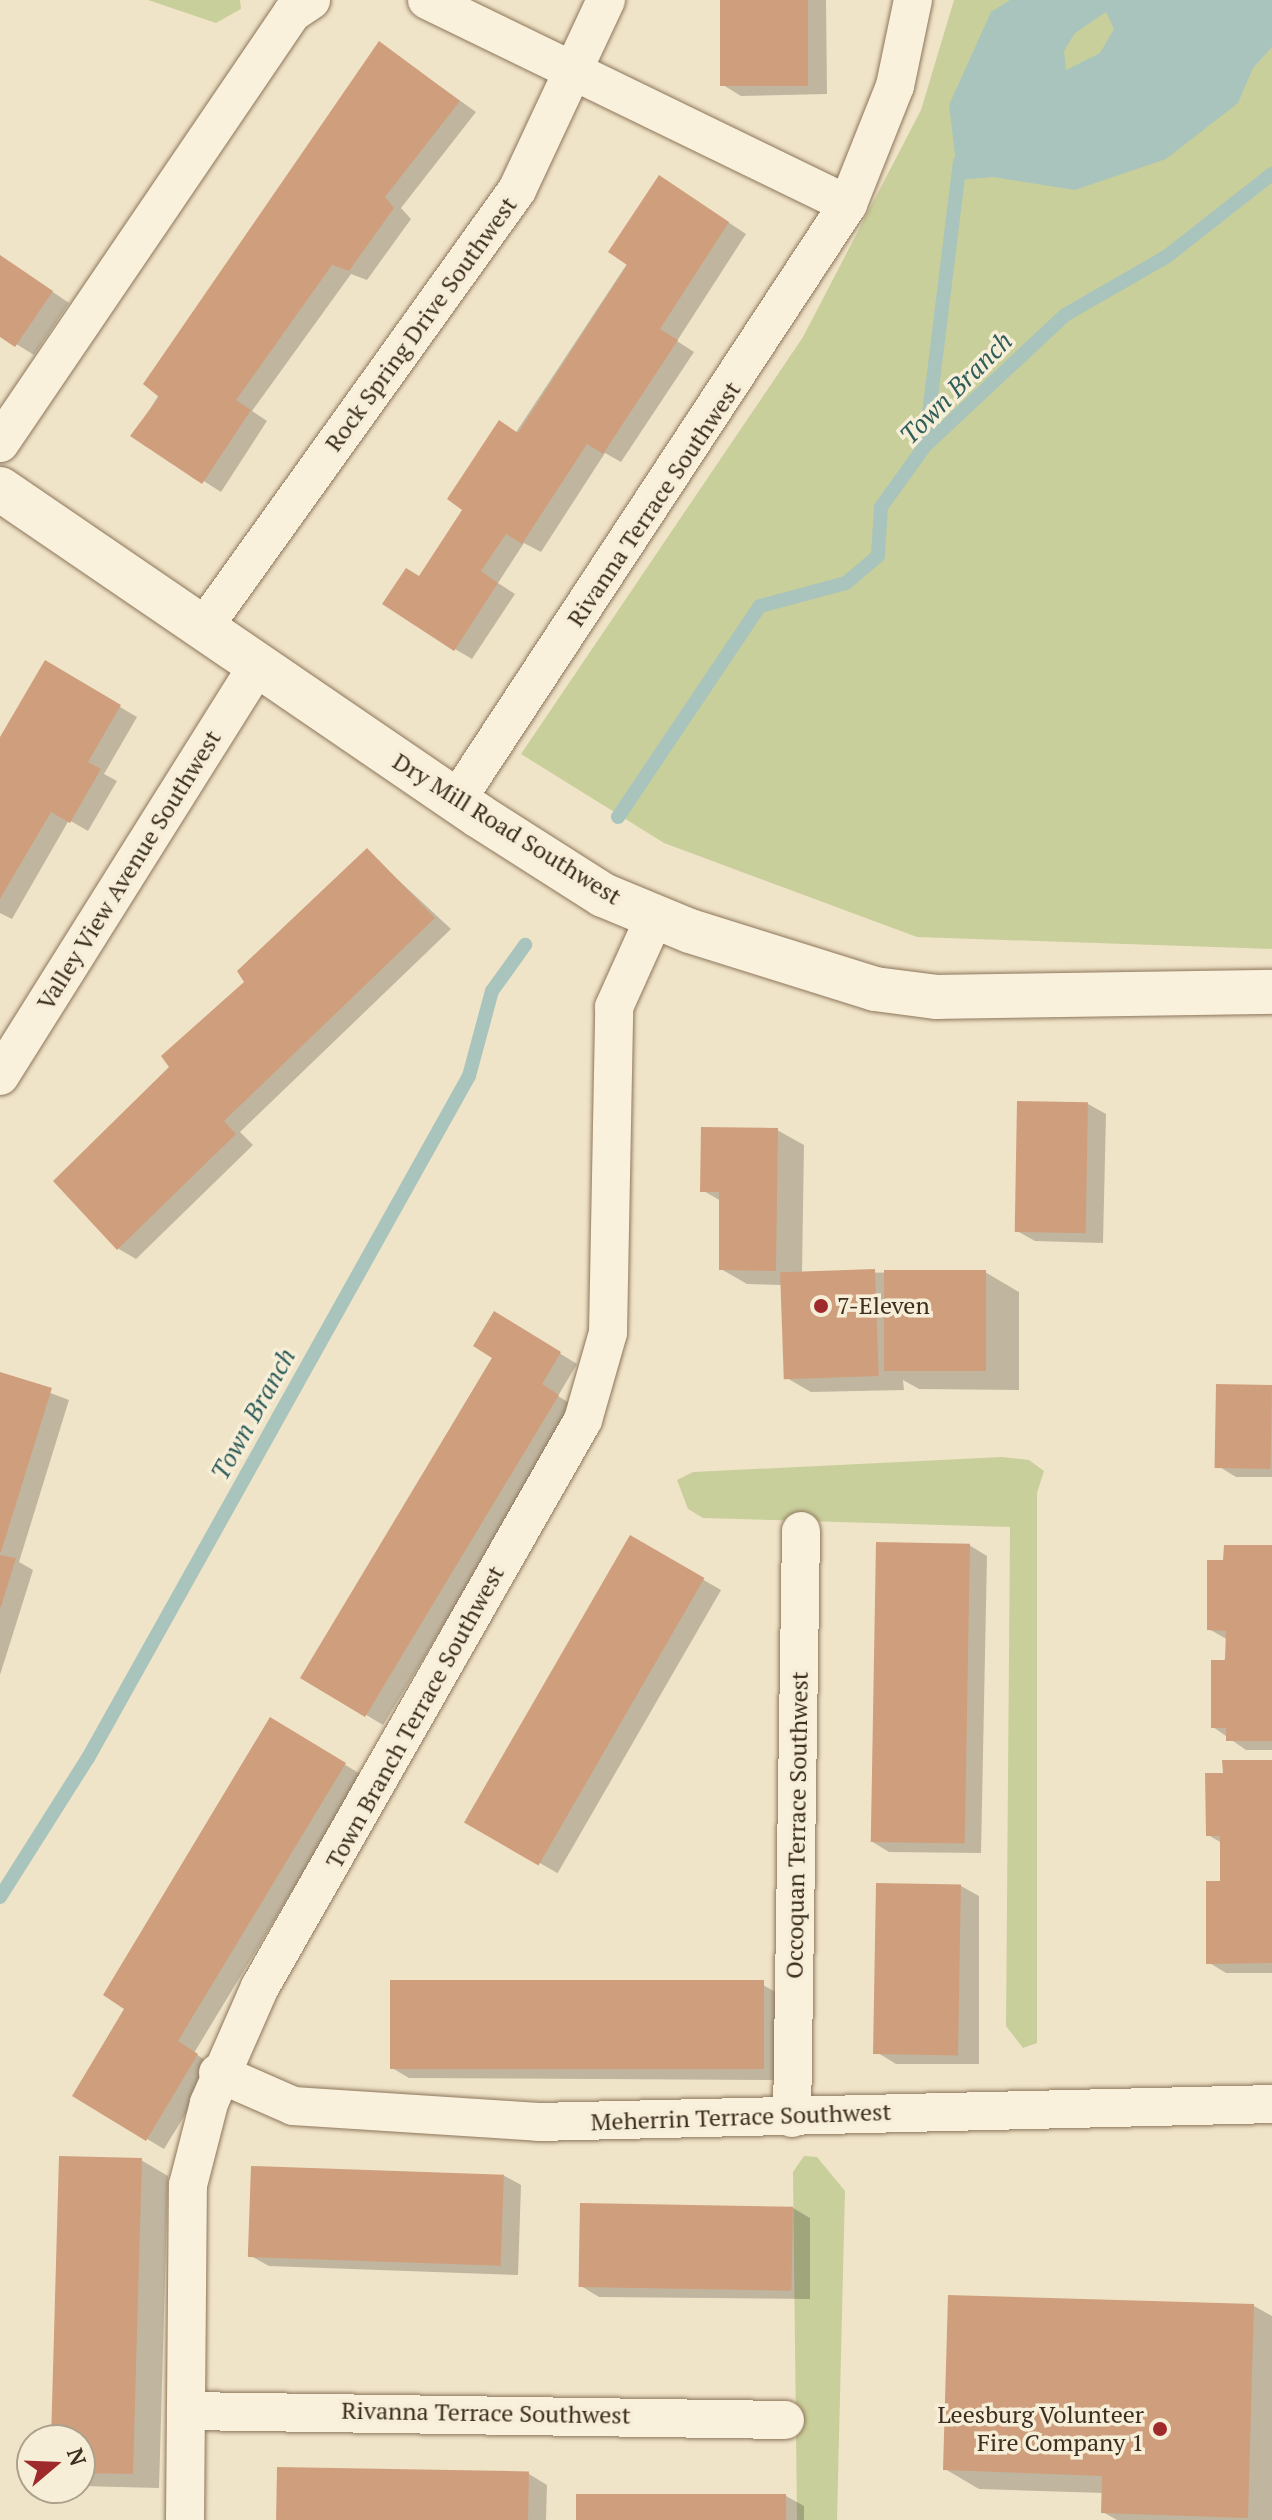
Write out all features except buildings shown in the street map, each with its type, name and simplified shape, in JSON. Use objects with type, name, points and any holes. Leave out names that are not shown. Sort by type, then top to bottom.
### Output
[{"type":"street","points":[[0,443],[292,13],[311,0]]},
{"type":"street","points":[[427,0],[574,75],[848,204]]},
{"type":"street","name":"Rock Spring Drive Southwest","points":[[203,628],[517,190],[574,75],[606,0]]},
{"type":"street","name":"Rivanna Terrace Southwest","points":[[456,801],[848,204],[895,86],[913,0]]},
{"type":"street","name":"Dry Mill Road Southwest","points":[[0,489],[456,801],[603,895],[655,916],[782,963],[906,993],[1272,992]]},
{"type":"street","name":"Valley View Avenue Southwest","points":[[0,1076],[258,665]]},
{"type":"street","name":"Town Branch Terrace Southwest","points":[[185,2520],[188,2185],[218,2073],[583,1420],[608,1333],[614,1007],[655,916]]},
{"type":"street","name":"Occoquan Terrace Southwest","points":[[792,2118],[801,1531]]},
{"type":"street","name":"Meherrin Terrace Southwest","points":[[218,2073],[293,2106],[330,2111],[538,2122],[1272,2104]]},
{"type":"street","name":"Rivanna Terrace Southwest","points":[[186,2411],[785,2420]]},
{"type":"green space","points":[[148,0],[240,0],[241,9],[216,23]]},
{"type":"green space","points":[[954,0],[1272,0],[1272,949],[917,937],[664,843],[521,754],[803,337],[921,110]]},
{"type":"green space","points":[[1002,1457],[1029,1460],[1044,1471],[1037,1493],[1037,2043],[1023,2048],[1006,2026],[1010,1527],[703,1518],[688,1509],[677,1480],[693,1472]]},
{"type":"green space","points":[[804,2156],[817,2157],[845,2191],[837,2520],[797,2520],[793,2172]]},
{"type":"water","points":[[1010,0],[1272,0],[1272,47],[1253,68],[1238,103],[1166,159],[1075,190],[993,177],[958,180],[949,105],[991,12]],"holes":[[[1106,12],[1114,29],[1100,53],[1066,70],[1064,51],[1075,33]]]},
{"type":"waterway","points":[[925,446],[960,162]]},
{"type":"waterway","name":"Town Branch","points":[[618,817],[760,606],[846,583],[878,556],[881,507],[925,446],[1065,315],[1166,257],[1272,174]]},
{"type":"waterway","name":"Town Branch","points":[[0,1897],[88,1758],[469,1076],[492,991],[525,945]]},
{"type":"place","name":"7-Eleven","points":[[821,1306]]},
{"type":"place","name":"Leesburg Volunteer Fire Company 1","points":[[1160,2429]]}]
